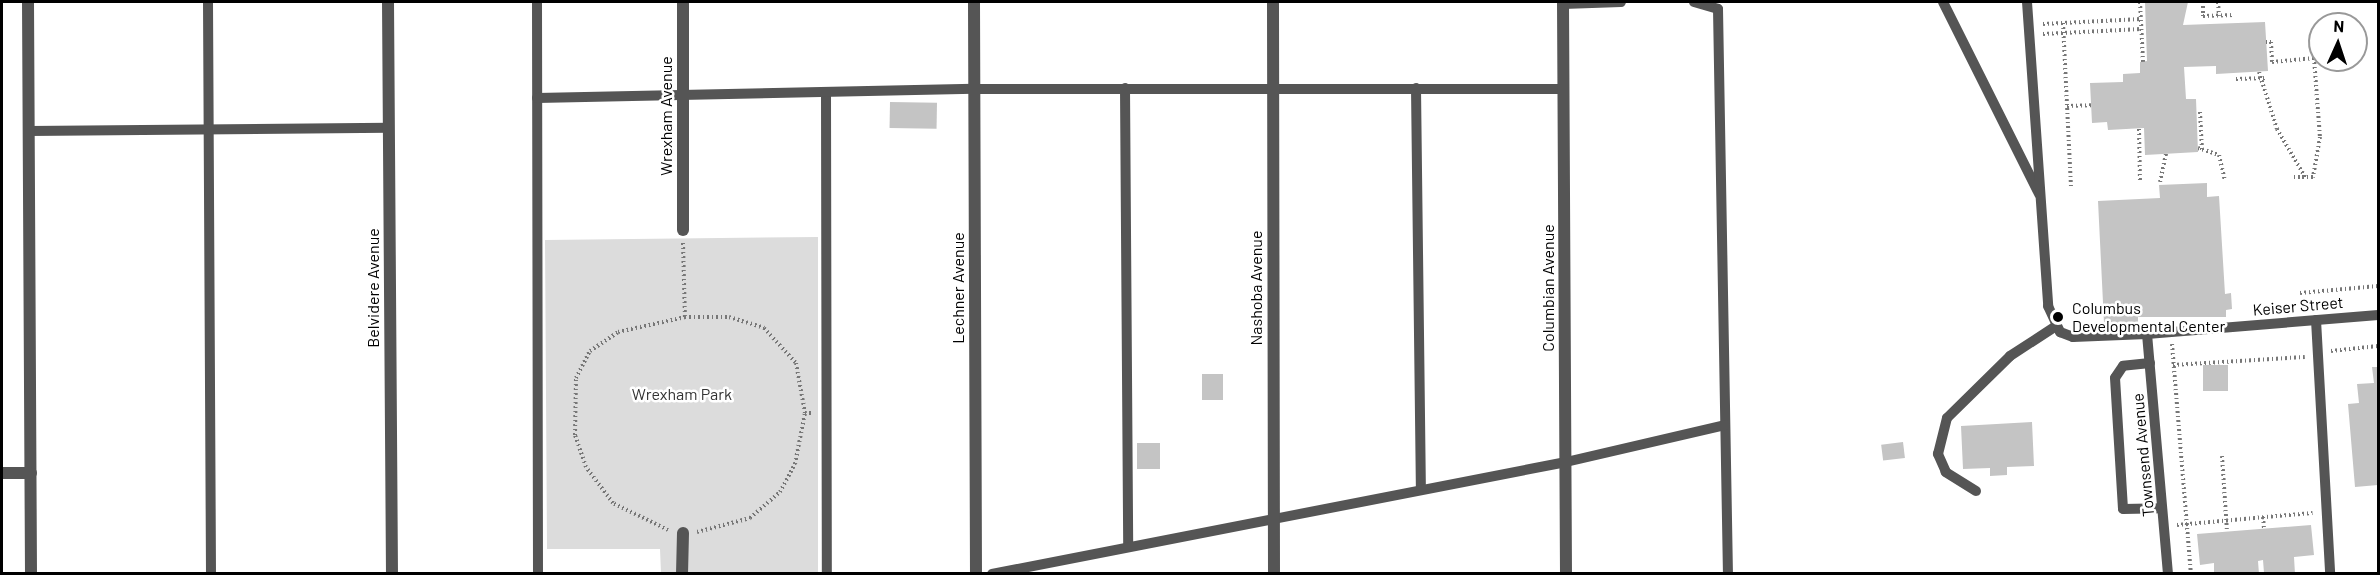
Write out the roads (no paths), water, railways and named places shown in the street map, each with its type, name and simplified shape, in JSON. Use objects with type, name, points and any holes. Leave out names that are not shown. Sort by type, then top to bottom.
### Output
[{"type":"street","points":[[28,2],[31,573]]},
{"type":"street","name":"Belvidere Avenue","points":[[388,2],[392,573]]},
{"type":"street","name":"Wrexham Avenue","points":[[683,2],[683,230]]},
{"type":"street","name":"Lechner Avenue","points":[[974,2],[976,573]]},
{"type":"street","name":"Nashoba Avenue","points":[[1273,2],[1274,573]]},
{"type":"street","name":"Columbian Avenue","points":[[1563,2],[1566,573]]},
{"type":"street","points":[[2,473],[31,473]]},
{"type":"street","points":[[682,573],[683,533]]},
{"type":"lane","points":[[208,2],[211,573]]},
{"type":"lane","points":[[537,2],[538,573]]},
{"type":"lane","points":[[1563,2],[1621,2]]},
{"type":"lane","points":[[1694,2],[1718,9],[1728,573]]},
{"type":"lane","points":[[1943,2],[2041,199]]},
{"type":"lane","points":[[1977,491],[1946,472],[1938,454],[1947,418],[2010,356],[2056,326],[2048,306],[2027,2]]},
{"type":"lane","points":[[537,98],[974,89],[1272,86],[1563,89]]},
{"type":"lane","points":[[1416,87],[1421,489]]},
{"type":"lane","points":[[1125,88],[1128,546]]},
{"type":"lane","points":[[826,92],[827,573]]},
{"type":"lane","points":[[29,131],[209,127],[389,128]]},
{"type":"lane","name":"Keiser Street","points":[[2056,326],[2073,337],[2147,334],[2379,315]]},
{"type":"lane","points":[[2316,320],[2330,573]]},
{"type":"lane","name":"Townsend Avenue","points":[[2147,334],[2168,573]]},
{"type":"lane","points":[[2150,363],[2123,366],[2115,378],[2123,509],[2162,508]]},
{"type":"lane","points":[[992,573],[1273,516],[1566,462],[1725,425]]},
{"type":"place","name":"Columbus Developmental Center","points":[[2058,317]]},
{"type":"park label","name":"Wrexham Park","points":[[682,394]]}]
